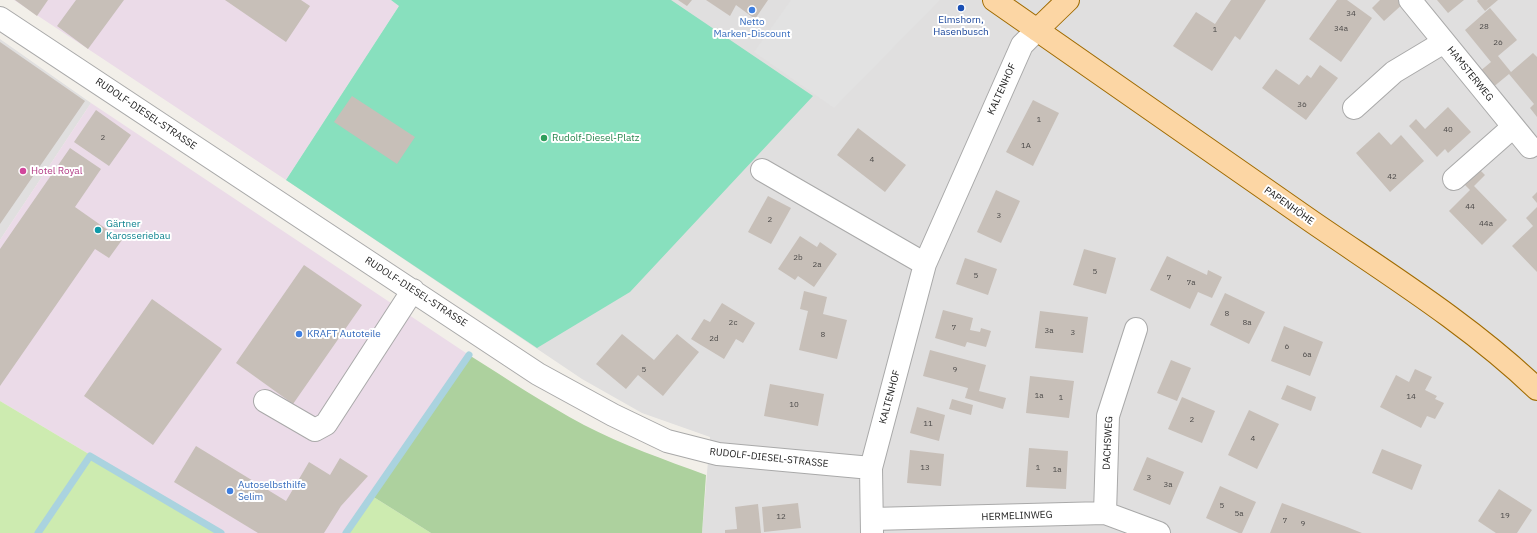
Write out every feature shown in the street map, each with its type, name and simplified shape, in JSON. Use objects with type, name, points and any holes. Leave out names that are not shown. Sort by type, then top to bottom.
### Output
[{"type":"main road","name":"PAPENHÖHE","points":[[994,0],[1444,312],[1517,370],[1537,389]]},
{"type":"main road","points":[[1037,30],[1068,0]]},
{"type":"street","name":"HAMSTERWEG","points":[[1410,0],[1514,127],[1535,147]]},
{"type":"street","name":"RUDOLF-DIESEL-STRASSE","points":[[0,18],[538,374],[613,415],[667,441],[718,454],[871,468]]},
{"type":"street","name":"KALTENHOF","points":[[872,526],[871,468],[925,264],[1022,45],[1037,30]]},
{"type":"street","points":[[1354,108],[1394,72],[1444,42]]},
{"type":"street","points":[[1454,179],[1514,127]]},
{"type":"street","points":[[762,170],[925,264]]},
{"type":"street","points":[[265,401],[315,430],[326,424],[413,290]]},
{"type":"street","name":"DACHSWEG","points":[[1105,513],[1108,416],[1136,330]]},
{"type":"street","name":"HERMELINWEG","points":[[872,526],[1105,513],[1159,533]]},
{"type":"shaded area","points":[[14,0],[391,0],[399,6],[286,180]]},
{"type":"shaded area","points":[[391,0],[1537,0],[1537,533],[702,533],[710,437],[642,413],[582,379],[286,180],[399,6]]},
{"type":"shaded area","points":[[791,0],[940,0],[834,108],[754,52]]},
{"type":"shaded area","name":"Hotel Royal","points":[[0,39],[91,103],[0,240]]},
{"type":"shaded area","points":[[91,103],[469,355],[346,533],[221,533],[0,401],[0,240]]},
{"type":"green space","name":"Rudolf-Diesel-Platz","points":[[391,0],[671,0],[813,96],[630,292],[537,348],[286,180],[399,6]]},
{"type":"green space","points":[[469,355],[540,400],[584,425],[629,446],[706,475],[702,533],[431,533],[372,496]]},
{"type":"green space","points":[[0,401],[221,533],[0,533]]},
{"type":"green space","points":[[372,496],[431,533],[346,533]]},
{"type":"building","points":[[15,0],[48,0],[37,16]]},
{"type":"building","points":[[76,0],[124,0],[88,49],[57,26]]},
{"type":"building","points":[[225,0],[301,0],[310,6],[286,42]]},
{"type":"building","name":"Netto Marken-Discount","points":[[678,0],[692,0],[687,6]]},
{"type":"building","name":"Netto Marken-Discount","points":[[706,0],[768,0],[755,19],[736,5],[730,16]]},
{"type":"building","points":[[1231,0],[1266,0],[1240,40],[1235,36],[1212,71],[1173,46],[1196,12],[1215,24]]},
{"type":"building","points":[[1337,0],[1347,0],[1372,18],[1341,62],[1309,39]]},
{"type":"building","points":[[1380,0],[1403,0],[1405,2],[1384,21],[1372,8]]},
{"type":"building","points":[[1437,0],[1464,0],[1448,13]]},
{"type":"building","points":[[1498,0],[1485,11],[1477,1]]},
{"type":"building","points":[[1490,8],[1517,40],[1498,56],[1511,72],[1533,53],[1537,57],[1537,117],[1530,108],[1534,104],[1509,74],[1492,88],[1479,72],[1491,62],[1465,30]]},
{"type":"building","name":"Hotel Royal","points":[[0,42],[85,101],[0,224]]},
{"type":"building","points":[[1320,65],[1338,78],[1306,120],[1262,88],[1276,69],[1299,85],[1307,75],[1311,78]]},
{"type":"building","points":[[352,96],[415,137],[397,164],[334,122]]},
{"type":"building","points":[[1033,100],[1059,113],[1033,166],[1006,152]]},
{"type":"building","points":[[1448,107],[1471,132],[1448,153],[1445,149],[1437,157],[1409,126],[1416,119],[1425,129]]},
{"type":"building","points":[[96,110],[131,135],[109,166],[74,142]]},
{"type":"building","points":[[858,128],[906,165],[885,192],[837,155]]},
{"type":"building","points":[[1379,132],[1391,145],[1401,135],[1424,161],[1390,192],[1356,153]]},
{"type":"building","points":[[70,148],[101,169],[75,207],[122,240],[109,258],[95,249],[0,386],[0,249]]},
{"type":"building","points":[[1478,168],[1485,175],[1474,186],[1507,220],[1482,245],[1449,211],[1470,190],[1462,182]]},
{"type":"building","points":[[996,190],[1020,201],[1001,243],[977,232]]},
{"type":"building","points":[[1537,192],[1537,203],[1532,197]]},
{"type":"building","points":[[768,196],[791,208],[771,244],[748,232]]},
{"type":"building","points":[[1537,207],[1537,272],[1512,246],[1533,226],[1526,218]]},
{"type":"building","points":[[800,236],[817,247],[820,242],[837,254],[814,287],[798,276],[795,280],[778,269]]},
{"type":"building","points":[[1084,249],[1116,258],[1106,294],[1073,285]]},
{"type":"building","points":[[1167,256],[1207,275],[1208,270],[1222,277],[1212,298],[1198,292],[1190,309],[1150,290]]},
{"type":"building","points":[[965,258],[997,269],[988,295],[956,284]]},
{"type":"building","name":"KRAFT Autoteile","points":[[304,265],[362,305],[293,404],[236,363]]},
{"type":"building","points":[[804,291],[827,297],[823,314],[847,320],[837,359],[799,350],[808,311],[800,309]]},
{"type":"building","points":[[1225,293],[1265,312],[1249,344],[1210,325]]},
{"type":"building","points":[[152,299],[222,349],[153,445],[84,396]]},
{"type":"building","points":[[722,303],[755,323],[743,343],[736,339],[724,359],[691,339],[704,319],[710,322]]},
{"type":"building","points":[[943,310],[973,318],[970,330],[980,332],[981,328],[991,331],[986,347],[967,342],[965,347],[935,338]]},
{"type":"building","points":[[1040,311],[1088,317],[1083,353],[1035,348]]},
{"type":"building","points":[[1284,326],[1323,342],[1310,376],[1271,361]]},
{"type":"building","points":[[622,334],[654,360],[677,334],[699,352],[663,396],[638,375],[626,389],[596,364]]},
{"type":"building","points":[[930,350],[986,365],[979,391],[1006,398],[1003,409],[965,398],[968,388],[923,376]]},
{"type":"building","points":[[1171,360],[1191,368],[1177,401],[1157,393]]},
{"type":"building","points":[[1415,369],[1432,377],[1425,390],[1437,396],[1435,399],[1444,403],[1435,419],[1427,416],[1421,428],[1380,407],[1396,375],[1409,382]]},
{"type":"building","points":[[1030,376],[1074,381],[1069,418],[1026,413]]},
{"type":"building","points":[[770,384],[824,394],[818,426],[764,416]]},
{"type":"building","points":[[1287,385],[1316,397],[1311,411],[1281,399]]},
{"type":"building","points":[[1182,397],[1215,411],[1202,443],[1168,429]]},
{"type":"building","points":[[952,399],[973,405],[971,415],[949,409]]},
{"type":"building","points":[[917,407],[945,415],[939,441],[910,433]]},
{"type":"building","points":[[1249,410],[1279,424],[1257,469],[1228,455]]},
{"type":"building","name":"Autoselbsthilfe Selim","points":[[196,446],[286,501],[309,462],[330,475],[340,458],[368,476],[341,506],[324,533],[258,533],[174,482]]},
{"type":"building","points":[[1029,448],[1068,451],[1066,489],[1026,487]]},
{"type":"building","points":[[1382,449],[1422,465],[1412,490],[1372,473]]},
{"type":"building","points":[[910,450],[944,454],[941,486],[907,483]]},
{"type":"building","points":[[1147,457],[1184,472],[1170,505],[1133,490]]},
{"type":"building","points":[[1220,486],[1256,502],[1242,533],[1206,518]]},
{"type":"building","points":[[1499,489],[1532,510],[1517,533],[1496,533],[1478,521]]},
{"type":"building","points":[[798,503],[801,528],[764,532],[762,507]]},
{"type":"building","points":[[1282,503],[1347,527],[1362,533],[1270,533]]},
{"type":"building","points":[[758,504],[761,533],[725,533],[725,530],[737,529],[735,507]]},
{"type":"waterway","points":[[346,533],[469,355]]},
{"type":"waterway","points":[[38,533],[90,456],[221,533]]},
{"type":"place","name":"Elmshorn, Hasenbusch","points":[[961,8]]},
{"type":"place","name":"Netto Marken-Discount","points":[[752,10]]},
{"type":"place","name":"Rudolf-Diesel-Platz","points":[[544,138]]},
{"type":"place","name":"Hotel Royal","points":[[23,171]]},
{"type":"place","name":"Gärtner Karosseriebau","points":[[98,230]]},
{"type":"place","name":"KRAFT Autoteile","points":[[299,334]]},
{"type":"place","name":"Autoselbsthilfe Selim","points":[[230,491]]}]
